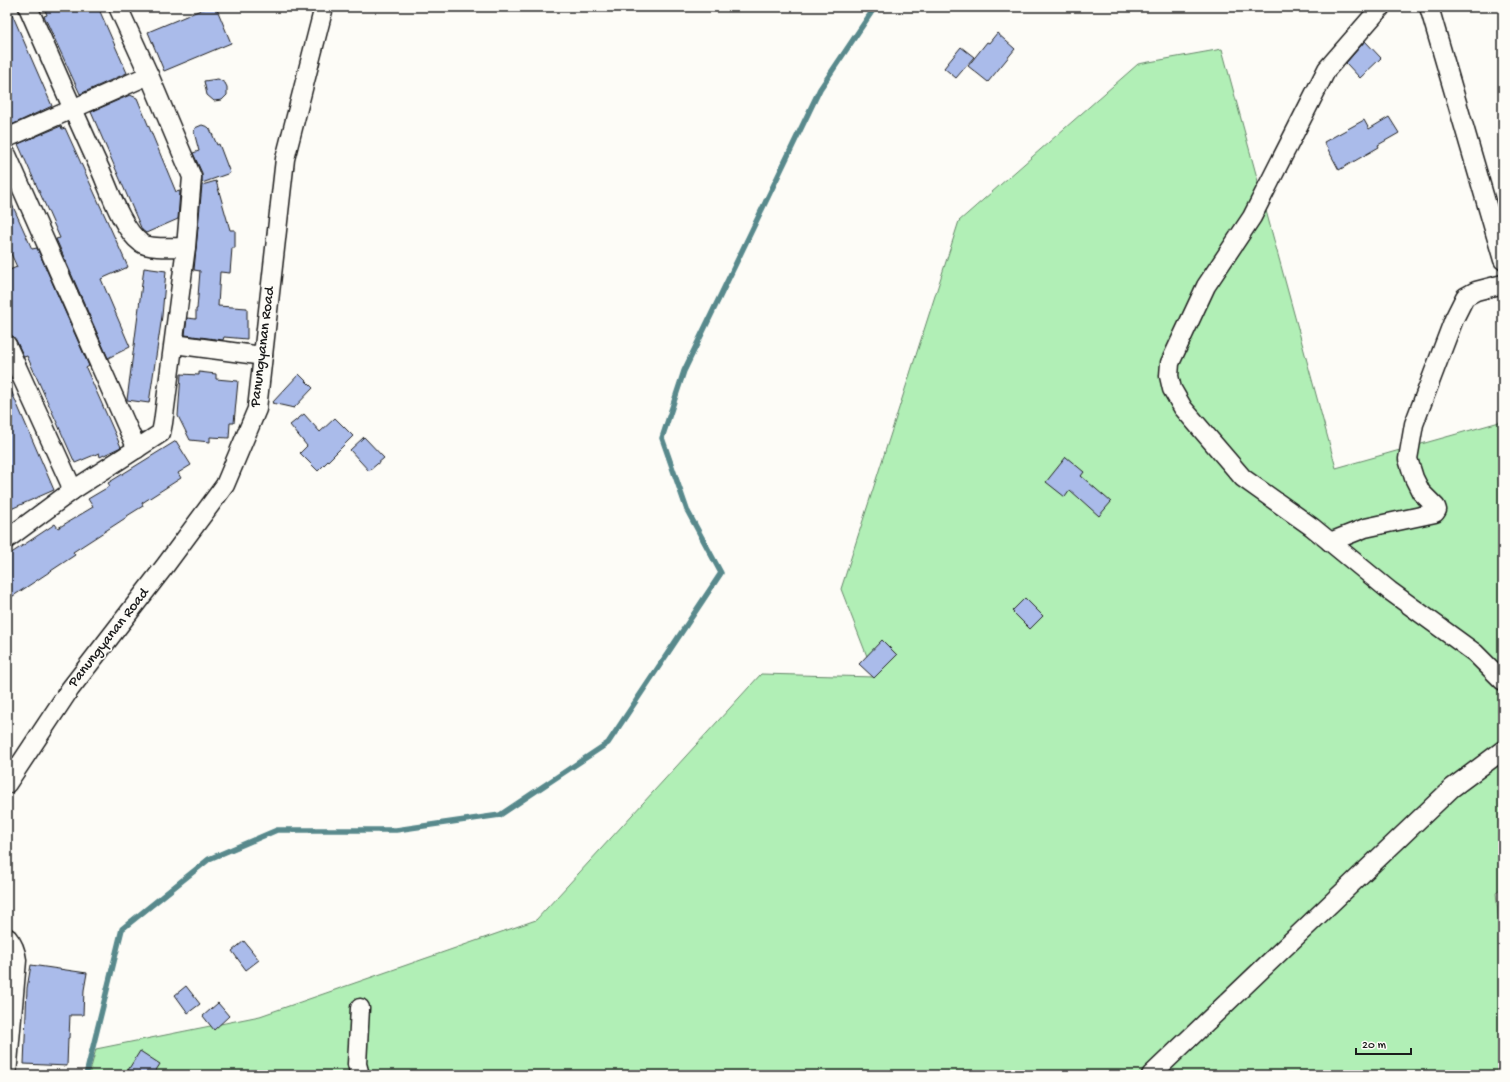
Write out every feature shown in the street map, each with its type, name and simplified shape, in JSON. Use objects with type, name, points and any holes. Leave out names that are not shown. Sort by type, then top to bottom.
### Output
[{"type":"street","points":[[28,7],[72,109],[131,234],[142,244],[154,247],[186,247]]},
{"type":"street","points":[[7,538],[73,490],[161,433],[186,247],[192,177],[149,75],[118,7]]},
{"type":"street","name":"Panungyanan Road","points":[[7,784],[70,689],[225,486],[258,409],[285,158],[324,7]]},
{"type":"street","points":[[1381,7],[1327,69],[1252,217],[1206,286],[1170,363],[1169,376],[1172,389],[1183,408],[1243,478],[1330,542],[1390,591],[1476,653],[1503,680]]},
{"type":"street","points":[[1429,7],[1503,260]]},
{"type":"street","points":[[7,138],[149,75]]},
{"type":"street","points":[[7,155],[138,449]]},
{"type":"street","points":[[1330,542],[1365,528],[1435,514],[1437,510],[1436,507],[1421,492],[1414,478],[1408,459],[1414,424],[1454,319],[1465,297],[1476,291],[1503,284]]},
{"type":"street","points":[[174,344],[263,356]]},
{"type":"street","points":[[7,345],[73,490]]},
{"type":"street","points":[[1151,1075],[1452,788],[1503,750]]},
{"type":"street","points":[[7,939],[8,938],[12,943],[16,951],[17,960],[7,1075]]},
{"type":"street","points":[[360,1008],[357,1064],[360,1075]]},
{"type":"green space","points":[[1222,49],[1336,468],[1503,421],[1503,887],[1496,892],[1503,965],[1503,1075],[89,1075],[96,1049],[260,1016],[536,920],[761,674],[875,677],[841,589],[959,221],[1138,64]]},
{"type":"building","points":[[7,7],[9,7],[52,106],[7,127]]},
{"type":"building","points":[[44,7],[98,7],[127,73],[80,94],[44,16],[47,15]]},
{"type":"building","points":[[208,7],[216,7],[231,43],[164,71],[148,32]]},
{"type":"building","points":[[997,33],[1015,49],[988,82],[968,66],[987,42],[989,43]]},
{"type":"building","points":[[1365,41],[1381,58],[1360,78],[1346,63]]},
{"type":"building","points":[[961,47],[974,57],[956,78],[944,68]]},
{"type":"building","points":[[218,79],[225,83],[227,87],[227,95],[222,100],[214,101],[207,95],[204,81]]},
{"type":"building","points":[[130,95],[137,98],[176,192],[180,191],[178,219],[146,233],[142,230],[91,112]]},
{"type":"building","points":[[1389,117],[1399,133],[1378,145],[1379,147],[1339,170],[1324,142],[1364,120],[1369,129]]},
{"type":"building","points":[[202,125],[210,129],[217,145],[219,144],[230,173],[202,183],[202,173],[193,153],[199,151],[194,132],[195,128]]},
{"type":"building","points":[[61,126],[62,129],[65,128],[128,267],[101,279],[130,347],[108,358],[56,239],[60,238],[18,144]]},
{"type":"building","points":[[216,181],[230,230],[235,230],[235,248],[232,248],[230,273],[220,272],[218,306],[247,308],[247,339],[224,337],[223,340],[185,335],[187,318],[196,319],[200,271],[194,270],[202,185]]},
{"type":"building","points":[[7,193],[32,249],[37,248],[89,366],[86,368],[121,447],[100,457],[99,453],[75,463],[27,356],[24,357],[13,336],[7,335],[7,271],[17,267],[7,245]]},
{"type":"building","points":[[144,268],[166,271],[162,316],[149,403],[127,400]]},
{"type":"building","points":[[199,372],[216,374],[216,379],[238,381],[234,423],[230,423],[229,438],[210,437],[210,442],[190,440],[178,416],[181,374],[199,375]]},
{"type":"building","points":[[299,374],[313,388],[294,408],[272,403]]},
{"type":"building","points":[[7,381],[54,490],[11,509],[7,501]]},
{"type":"building","points":[[304,414],[320,432],[335,418],[353,436],[318,471],[300,453],[307,446],[290,425]]},
{"type":"building","points":[[364,437],[384,458],[369,471],[350,450]]},
{"type":"building","points":[[176,441],[191,465],[178,473],[181,478],[142,503],[143,506],[127,517],[73,552],[75,555],[7,600],[7,556],[55,524],[58,528],[93,507],[88,499],[110,486],[108,483]]},
{"type":"building","points":[[1066,457],[1084,472],[1081,476],[1111,502],[1099,516],[1070,490],[1065,497],[1046,482]]},
{"type":"building","points":[[1025,598],[1043,616],[1030,629],[1012,611]]},
{"type":"building","points":[[882,640],[897,655],[874,678],[859,664]]},
{"type":"building","points":[[244,941],[259,960],[246,970],[232,951]]},
{"type":"building","points":[[31,965],[87,973],[84,990],[83,1015],[70,1015],[67,1066],[24,1064],[27,988]]},
{"type":"building","points":[[186,986],[200,1004],[188,1013],[175,995]]},
{"type":"building","points":[[218,1003],[229,1016],[214,1030],[203,1016]]},
{"type":"building","points":[[140,1051],[160,1064],[153,1075],[125,1075]]},
{"type":"waterway","points":[[86,1075],[122,929],[209,859],[277,830],[396,830],[500,815],[608,743],[721,573],[687,510],[662,438],[684,371],[820,89],[875,7]]}]
